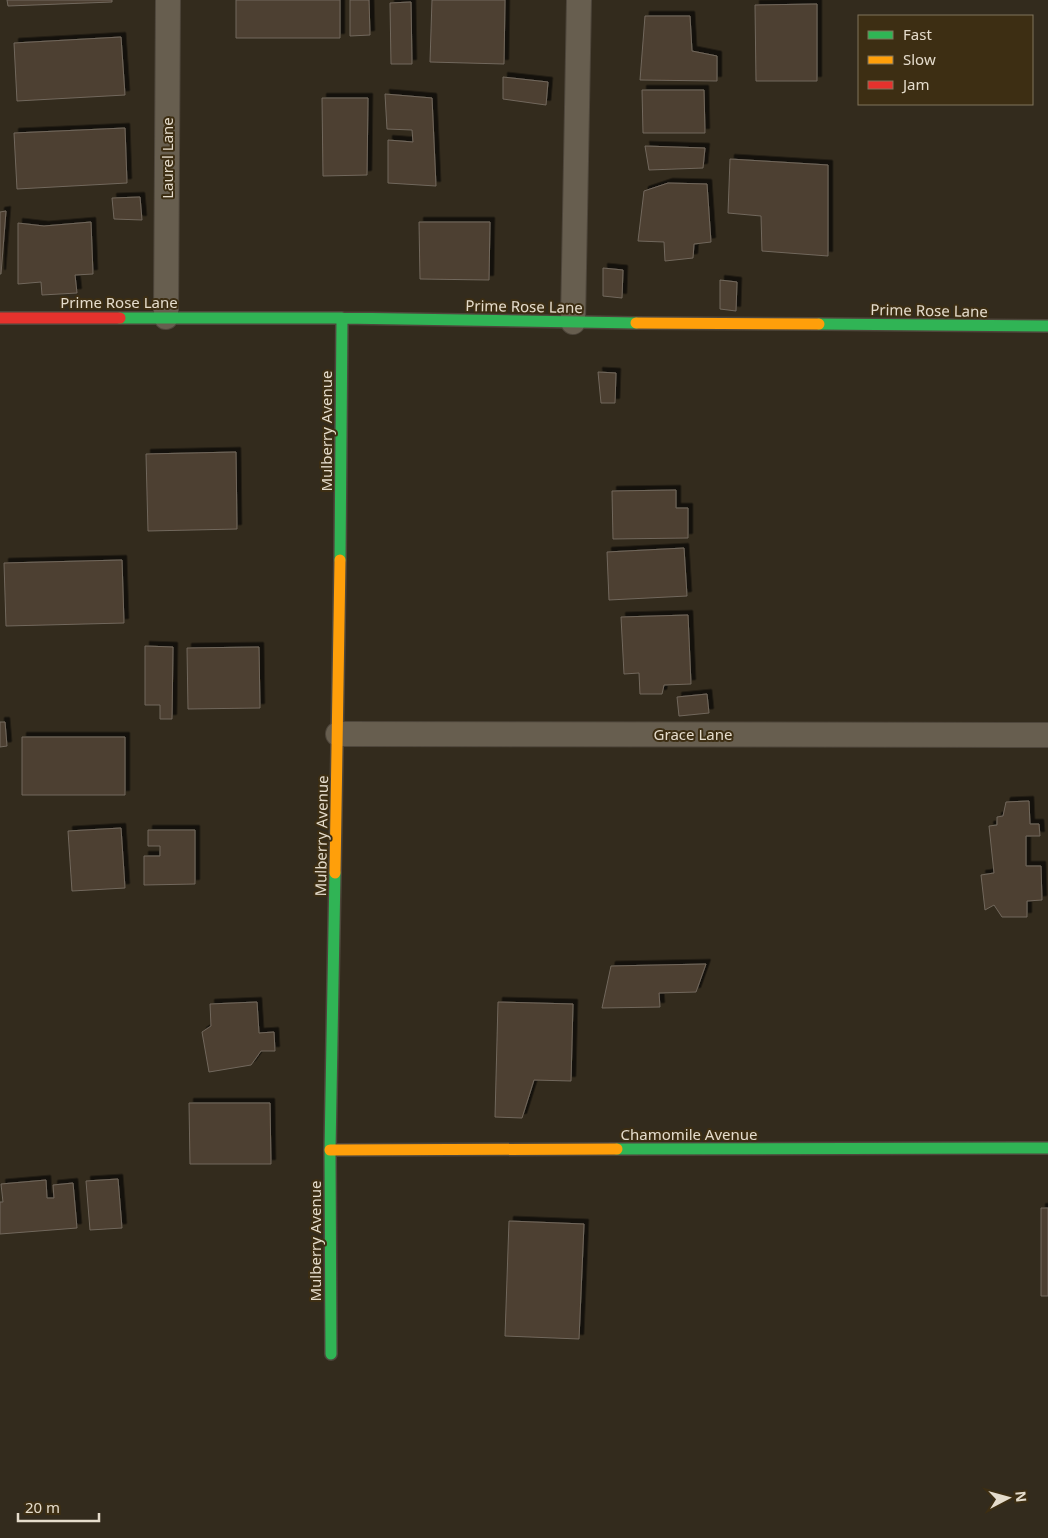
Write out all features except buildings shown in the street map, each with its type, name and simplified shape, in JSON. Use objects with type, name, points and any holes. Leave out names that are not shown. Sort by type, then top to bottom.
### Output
[{"type":"street","name":"Laurel Lane","points":[[166,317],[168,0]]},
{"type":"street","points":[[573,322],[579,0]]},
{"type":"street","name":"Prime Rose Lane","points":[[0,318],[342,318],[1048,326]]},
{"type":"street","name":"Mulberry Avenue","points":[[331,1354],[330,1150],[338,734],[342,318]]},
{"type":"street","name":"Grace Lane","points":[[338,734],[1048,735]]},
{"type":"street","name":"Chamomile Avenue","points":[[330,1150],[1048,1148]]},
{"type":"traffic: fast","points":[[120,318],[342,318],[636,323]]},
{"type":"traffic: fast","points":[[340,560],[342,318]]},
{"type":"traffic: fast","points":[[819,324],[1048,326]]},
{"type":"traffic: fast","points":[[331,1354],[330,1150],[335,873]]},
{"type":"traffic: fast","points":[[617,1149],[1048,1148]]},
{"type":"traffic: slow","points":[[636,323],[819,324]]},
{"type":"traffic: slow","points":[[335,873],[340,560]]},
{"type":"traffic: slow","points":[[330,1150],[617,1149]]},
{"type":"traffic: jam","points":[[0,318],[120,318]]}]
